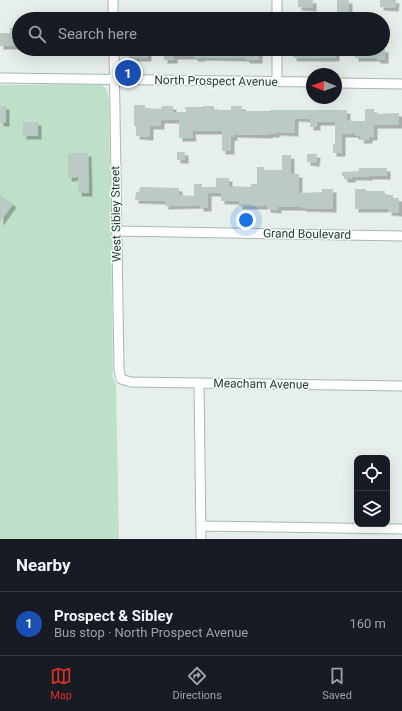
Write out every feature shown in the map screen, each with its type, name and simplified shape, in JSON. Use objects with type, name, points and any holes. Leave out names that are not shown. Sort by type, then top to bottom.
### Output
[{"type":"street","points":[[113,0],[113,12]]},
{"type":"street","points":[[276,0],[276,12]]},
{"type":"street","name":"West Sibley Street","points":[[114,56],[119,369],[121,378]]},
{"type":"street","points":[[277,56],[277,82]]},
{"type":"street","name":"North Prospect Avenue","points":[[0,78],[306,82]]},
{"type":"street","points":[[342,83],[402,84]]},
{"type":"street","name":"Grand Boulevard","points":[[117,231],[402,236]]},
{"type":"street","name":"Meacham Avenue","points":[[121,378],[131,382],[199,384],[402,386]]},
{"type":"street","points":[[199,384],[201,539]]},
{"type":"street","points":[[201,526],[402,529]]},
{"type":"green space","points":[[99,84],[105,88],[108,93],[109,101],[113,376],[116,386],[119,539],[0,539],[0,85]]},
{"type":"building","points":[[298,0],[313,0],[313,8],[298,7]]},
{"type":"building","points":[[337,0],[349,0],[349,12],[337,12]]},
{"type":"building","points":[[380,0],[396,0],[395,8],[380,7]]},
{"type":"building","points":[[10,28],[12,28],[12,46],[0,46],[0,33],[10,33]]},
{"type":"building","points":[[129,56],[148,56],[148,58],[129,58]]},
{"type":"building","points":[[164,56],[174,56],[174,60],[164,60]]},
{"type":"building","points":[[194,56],[259,56],[259,60],[246,60],[246,58],[194,58]]},
{"type":"building","points":[[293,56],[336,56],[336,58],[293,58]]},
{"type":"building","points":[[355,56],[385,56],[385,60],[377,60],[377,58],[355,58]]},
{"type":"building","points":[[134,105],[145,105],[145,108],[161,109],[162,106],[173,106],[173,112],[186,112],[185,107],[203,106],[214,106],[214,110],[231,110],[231,106],[242,106],[242,111],[347,110],[347,120],[351,121],[365,121],[365,109],[374,109],[374,114],[399,113],[399,125],[374,125],[374,137],[369,137],[369,140],[360,140],[361,136],[355,136],[355,134],[342,134],[342,153],[333,153],[333,144],[335,144],[335,122],[317,122],[317,127],[310,127],[310,119],[295,118],[295,133],[276,132],[276,134],[269,135],[234,134],[234,137],[231,137],[231,151],[222,151],[222,131],[192,131],[193,138],[179,138],[179,120],[161,120],[161,126],[150,126],[150,137],[136,136],[136,126],[134,126]]},
{"type":"building","points":[[0,106],[6,106],[6,123],[0,123]]},
{"type":"building","points":[[23,122],[38,122],[38,136],[23,136]]},
{"type":"building","points":[[177,152],[185,152],[185,160],[177,160]]},
{"type":"building","points":[[68,153],[88,153],[89,193],[78,193],[78,177],[68,178]]},
{"type":"building","points":[[307,154],[317,154],[316,163],[307,162]]},
{"type":"building","points":[[282,155],[291,155],[291,174],[299,174],[299,193],[322,192],[322,189],[333,189],[333,209],[278,207],[278,210],[267,209],[267,206],[239,206],[239,201],[221,201],[221,193],[208,193],[208,208],[200,208],[200,205],[165,206],[165,201],[135,200],[136,192],[139,192],[140,187],[179,188],[179,195],[194,196],[194,184],[202,184],[202,187],[216,187],[216,178],[229,178],[229,186],[251,187],[251,184],[257,184],[257,167],[264,167],[264,170],[282,170]]},
{"type":"building","points":[[359,168],[387,168],[387,176],[352,177],[352,179],[344,179],[344,176],[342,176],[342,172],[359,171]]},
{"type":"building","points":[[355,189],[366,189],[366,191],[385,191],[385,195],[393,195],[393,198],[399,198],[399,213],[388,212],[388,209],[355,209]]},
{"type":"building","points":[[0,195],[13,204],[0,222]]},
{"type":"place","name":"Prospect & Sibley","points":[[128,73]]}]
